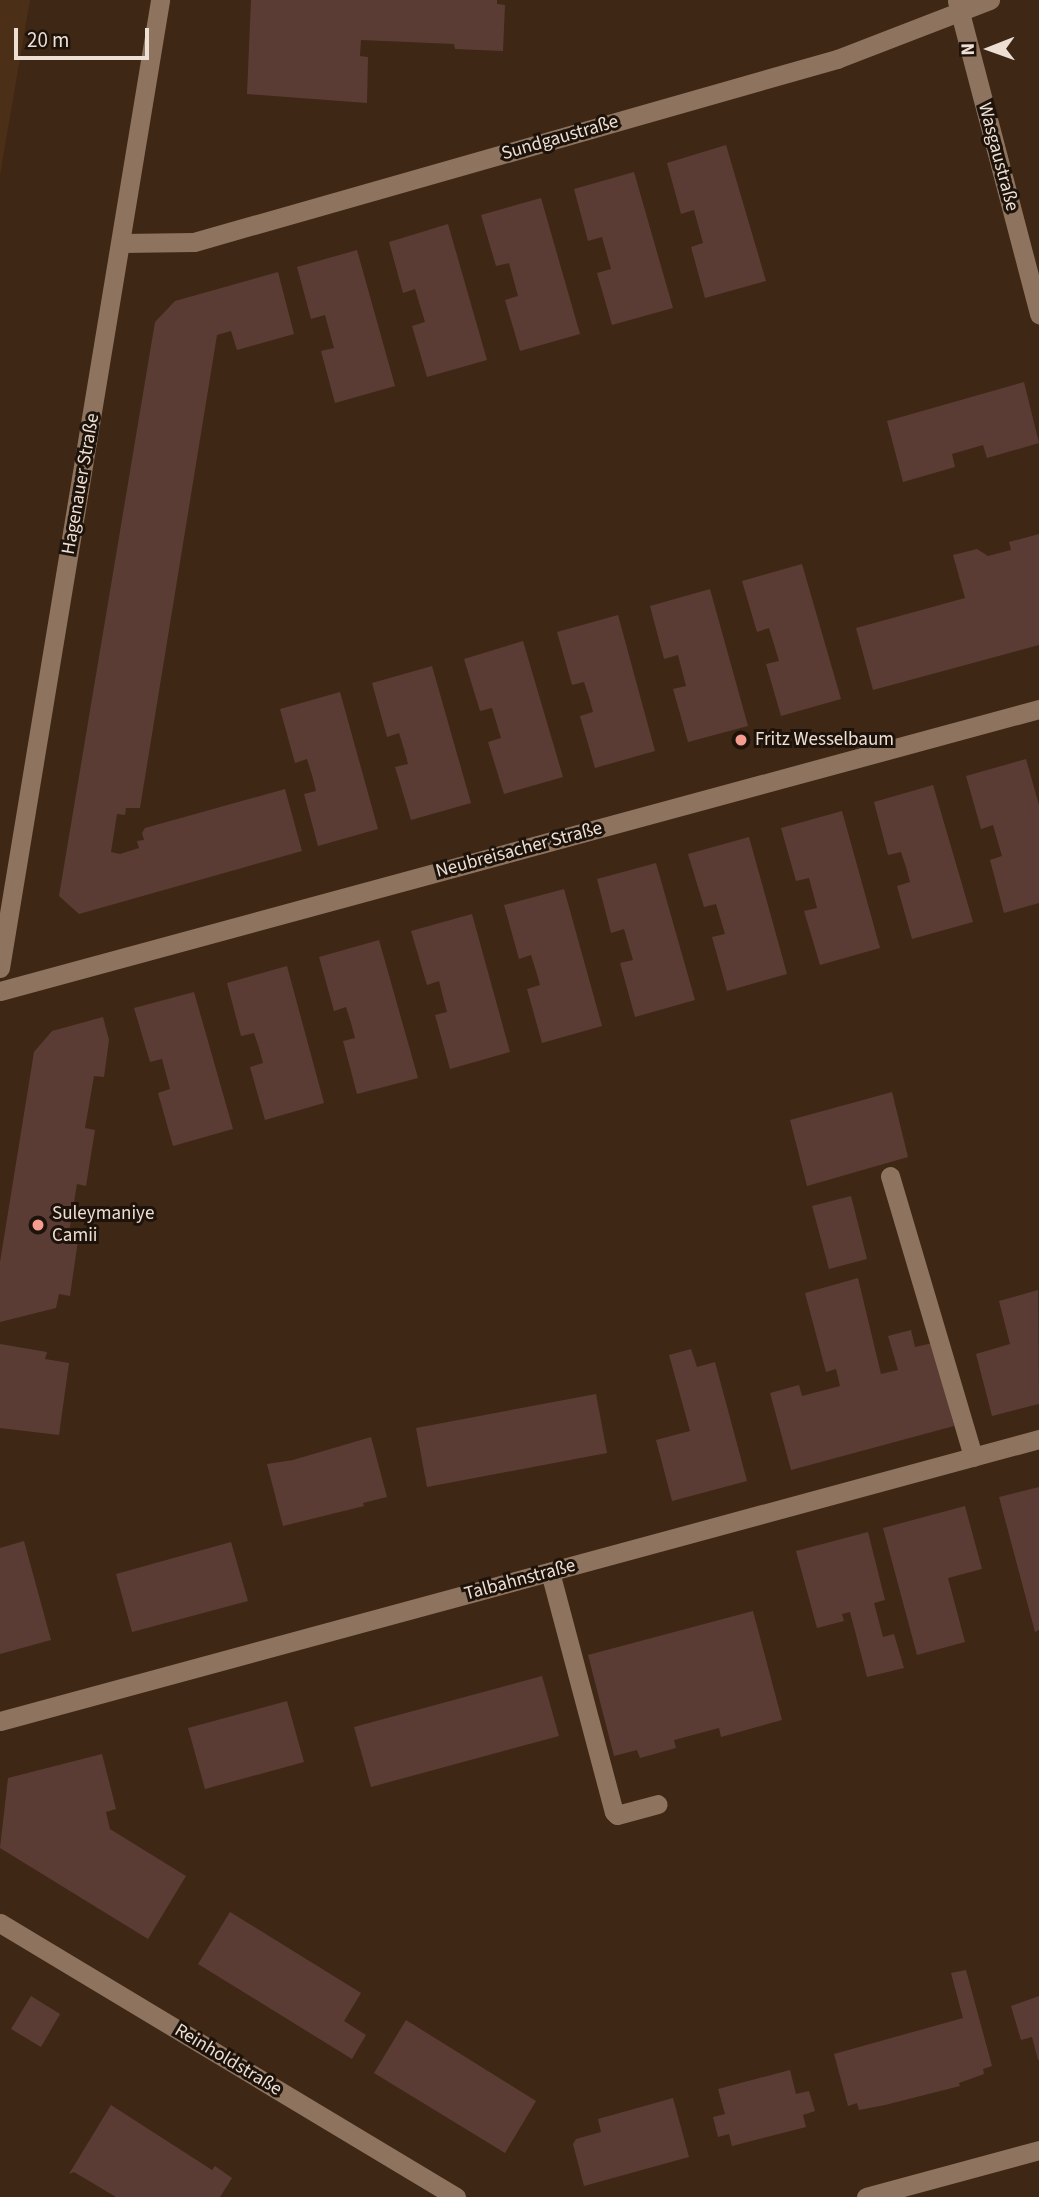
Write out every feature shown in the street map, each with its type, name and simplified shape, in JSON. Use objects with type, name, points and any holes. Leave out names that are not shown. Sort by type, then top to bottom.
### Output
[{"type":"street","name":"Hagenauer Straße","points":[[0,968],[122,243],[160,0]]},
{"type":"street","name":"Sundgaustraße","points":[[122,243],[194,242],[837,60],[959,6],[990,0]]},
{"type":"street","name":"Wasgaustraße","points":[[959,6],[1039,314]]},
{"type":"street","name":"Neubreisacher Straße","points":[[0,991],[1039,709]]},
{"type":"street","points":[[890,1176],[973,1457]]},
{"type":"street","name":"Talbahnstraße","points":[[0,1721],[1039,1439]]},
{"type":"street","points":[[550,1572],[614,1812],[617,1815],[658,1804]]},
{"type":"street","name":"Reinholdstraße","points":[[0,1923],[456,2197]]},
{"type":"street","points":[[866,2197],[1039,2150]]},
{"type":"shaded area","points":[[0,0],[30,0],[0,175]]},
{"type":"building","points":[[251,0],[497,0],[497,4],[505,5],[503,51],[455,49],[454,44],[361,40],[360,56],[368,57],[367,103],[247,94]]},
{"type":"building","points":[[726,145],[766,281],[705,298],[691,247],[703,243],[694,210],[681,214],[667,163]]},
{"type":"building","points":[[634,172],[673,308],[612,325],[597,273],[611,269],[602,237],[588,241],[574,189]]},
{"type":"building","points":[[541,198],[580,334],[520,351],[505,300],[518,296],[509,263],[496,266],[481,215]]},
{"type":"building","points":[[448,224],[487,360],[427,377],[412,326],[425,322],[415,289],[403,293],[389,242]]},
{"type":"building","points":[[357,250],[395,386],[335,403],[321,351],[334,348],[325,315],[311,319],[297,267]]},
{"type":"building","points":[[278,272],[294,334],[237,350],[231,331],[217,335],[140,808],[126,808],[125,815],[117,814],[111,852],[120,854],[139,848],[137,841],[144,840],[142,833],[145,828],[285,789],[302,851],[79,914],[59,896],[155,322],[175,301]]},
{"type":"building","points":[[1024,382],[1039,443],[987,458],[983,445],[952,454],[955,467],[903,482],[887,421]]},
{"type":"building","points":[[1039,534],[1039,645],[873,690],[856,628],[965,598],[953,555],[977,549],[988,556],[1011,550],[1009,542]]},
{"type":"building","points":[[802,564],[841,699],[781,716],[766,664],[779,661],[769,628],[757,632],[742,581]]},
{"type":"building","points":[[710,589],[748,726],[688,742],[673,689],[686,686],[678,655],[664,659],[650,606]]},
{"type":"building","points":[[618,615],[655,751],[595,768],[580,716],[593,712],[589,697],[584,682],[572,685],[557,632]]},
{"type":"building","points":[[523,641],[563,777],[504,794],[488,742],[501,738],[492,708],[480,711],[464,659]]},
{"type":"building","points":[[432,666],[471,803],[411,820],[395,767],[408,764],[404,749],[399,733],[387,737],[372,683]]},
{"type":"building","points":[[340,692],[378,829],[318,846],[304,794],[316,791],[312,775],[307,759],[295,763],[280,709]]},
{"type":"building","points":[[1026,759],[1039,805],[1039,903],[1004,913],[990,860],[1002,856],[993,825],[981,829],[966,776]]},
{"type":"building","points":[[933,785],[973,922],[912,939],[897,886],[910,882],[906,867],[901,852],[888,855],[874,802]]},
{"type":"building","points":[[842,811],[880,948],[820,965],[804,911],[817,908],[809,878],[796,881],[781,828]]},
{"type":"building","points":[[749,837],[787,974],[727,991],[712,937],[725,934],[716,904],[704,907],[688,854]]},
{"type":"building","points":[[656,863],[695,1000],[635,1017],[620,963],[633,960],[624,929],[611,933],[597,879]]},
{"type":"building","points":[[564,889],[602,1026],[542,1043],[527,989],[540,985],[531,955],[519,959],[504,905]]},
{"type":"building","points":[[472,914],[510,1052],[450,1069],[435,1015],[447,1012],[439,981],[427,985],[411,931]]},
{"type":"building","points":[[379,940],[418,1078],[357,1094],[343,1041],[355,1038],[351,1023],[346,1007],[334,1011],[319,957]]},
{"type":"building","points":[[287,966],[324,1103],[265,1120],[250,1067],[263,1063],[259,1048],[254,1033],[241,1036],[227,983]]},
{"type":"building","points":[[194,992],[233,1129],[173,1146],[158,1093],[170,1089],[162,1059],[150,1062],[134,1008]]},
{"type":"building","points":[[103,1017],[109,1040],[104,1077],[94,1076],[85,1128],[95,1130],[86,1186],[77,1184],[68,1238],[78,1240],[70,1296],[59,1294],[56,1308],[0,1322],[0,1262],[34,1052],[52,1031]]},
{"type":"building","points":[[892,1092],[908,1157],[807,1186],[790,1120]]},
{"type":"building","points":[[851,1196],[867,1259],[829,1269],[812,1206]]},
{"type":"building","points":[[858,1278],[881,1374],[898,1370],[888,1336],[911,1330],[915,1347],[933,1343],[954,1426],[791,1470],[770,1393],[799,1385],[802,1396],[840,1386],[836,1369],[826,1372],[805,1293]]},
{"type":"building","points":[[1038,1290],[1039,1404],[992,1416],[976,1354],[1010,1344],[999,1301]]},
{"type":"building","points":[[0,1344],[47,1352],[45,1359],[69,1363],[59,1435],[0,1428]]},
{"type":"building","points":[[691,1349],[697,1367],[715,1362],[747,1481],[672,1501],[656,1440],[690,1431],[669,1355]]},
{"type":"building","points":[[596,1394],[607,1453],[427,1487],[416,1428]]},
{"type":"building","points":[[371,1437],[387,1497],[363,1503],[364,1506],[283,1526],[267,1464],[293,1460]]},
{"type":"building","points":[[1039,1487],[1039,1630],[1035,1632],[999,1497]]},
{"type":"building","points":[[965,1506],[982,1569],[948,1578],[965,1642],[917,1655],[883,1528]]},
{"type":"building","points":[[868,1532],[885,1600],[874,1603],[883,1637],[894,1634],[904,1668],[867,1677],[850,1612],[842,1614],[844,1621],[817,1628],[796,1551]]},
{"type":"building","points":[[24,1541],[51,1640],[0,1654],[0,1548]]},
{"type":"building","points":[[231,1542],[248,1601],[132,1632],[116,1574]]},
{"type":"building","points":[[753,1611],[782,1720],[721,1737],[719,1728],[674,1740],[676,1748],[640,1758],[637,1750],[614,1756],[588,1655]]},
{"type":"building","points":[[542,1676],[559,1736],[371,1787],[354,1727]]},
{"type":"building","points":[[287,1701],[304,1762],[205,1789],[188,1728]]},
{"type":"building","points":[[102,1754],[116,1809],[106,1812],[110,1829],[186,1876],[148,1939],[0,1848],[8,1778]]},
{"type":"building","points":[[230,1912],[361,1993],[344,2021],[366,2035],[352,2059],[198,1964]]},
{"type":"building","points":[[966,1970],[992,2066],[983,2069],[984,2074],[959,2083],[960,2086],[859,2110],[857,2103],[848,2106],[834,2054],[963,2018],[951,1973]]},
{"type":"building","points":[[31,1996],[60,2014],[41,2047],[11,2029]]},
{"type":"building","points":[[1039,1996],[1038,2060],[1032,2037],[1021,2040],[1011,2006]]},
{"type":"building","points":[[406,2020],[536,2101],[505,2153],[374,2073]]},
{"type":"building","points":[[790,2070],[796,2094],[809,2091],[815,2111],[803,2115],[806,2127],[732,2146],[729,2134],[718,2137],[713,2117],[725,2114],[718,2089]]},
{"type":"building","points":[[673,2098],[689,2157],[584,2186],[573,2144],[576,2139],[601,2132],[598,2119]]},
{"type":"building","points":[[111,2105],[212,2170],[215,2166],[232,2178],[220,2197],[116,2197],[74,2172],[69,2174]]},
{"type":"place","name":"Fritz Wesselbaum","points":[[741,740]]},
{"type":"place","name":"Suleymaniye Camii","points":[[38,1225]]}]
